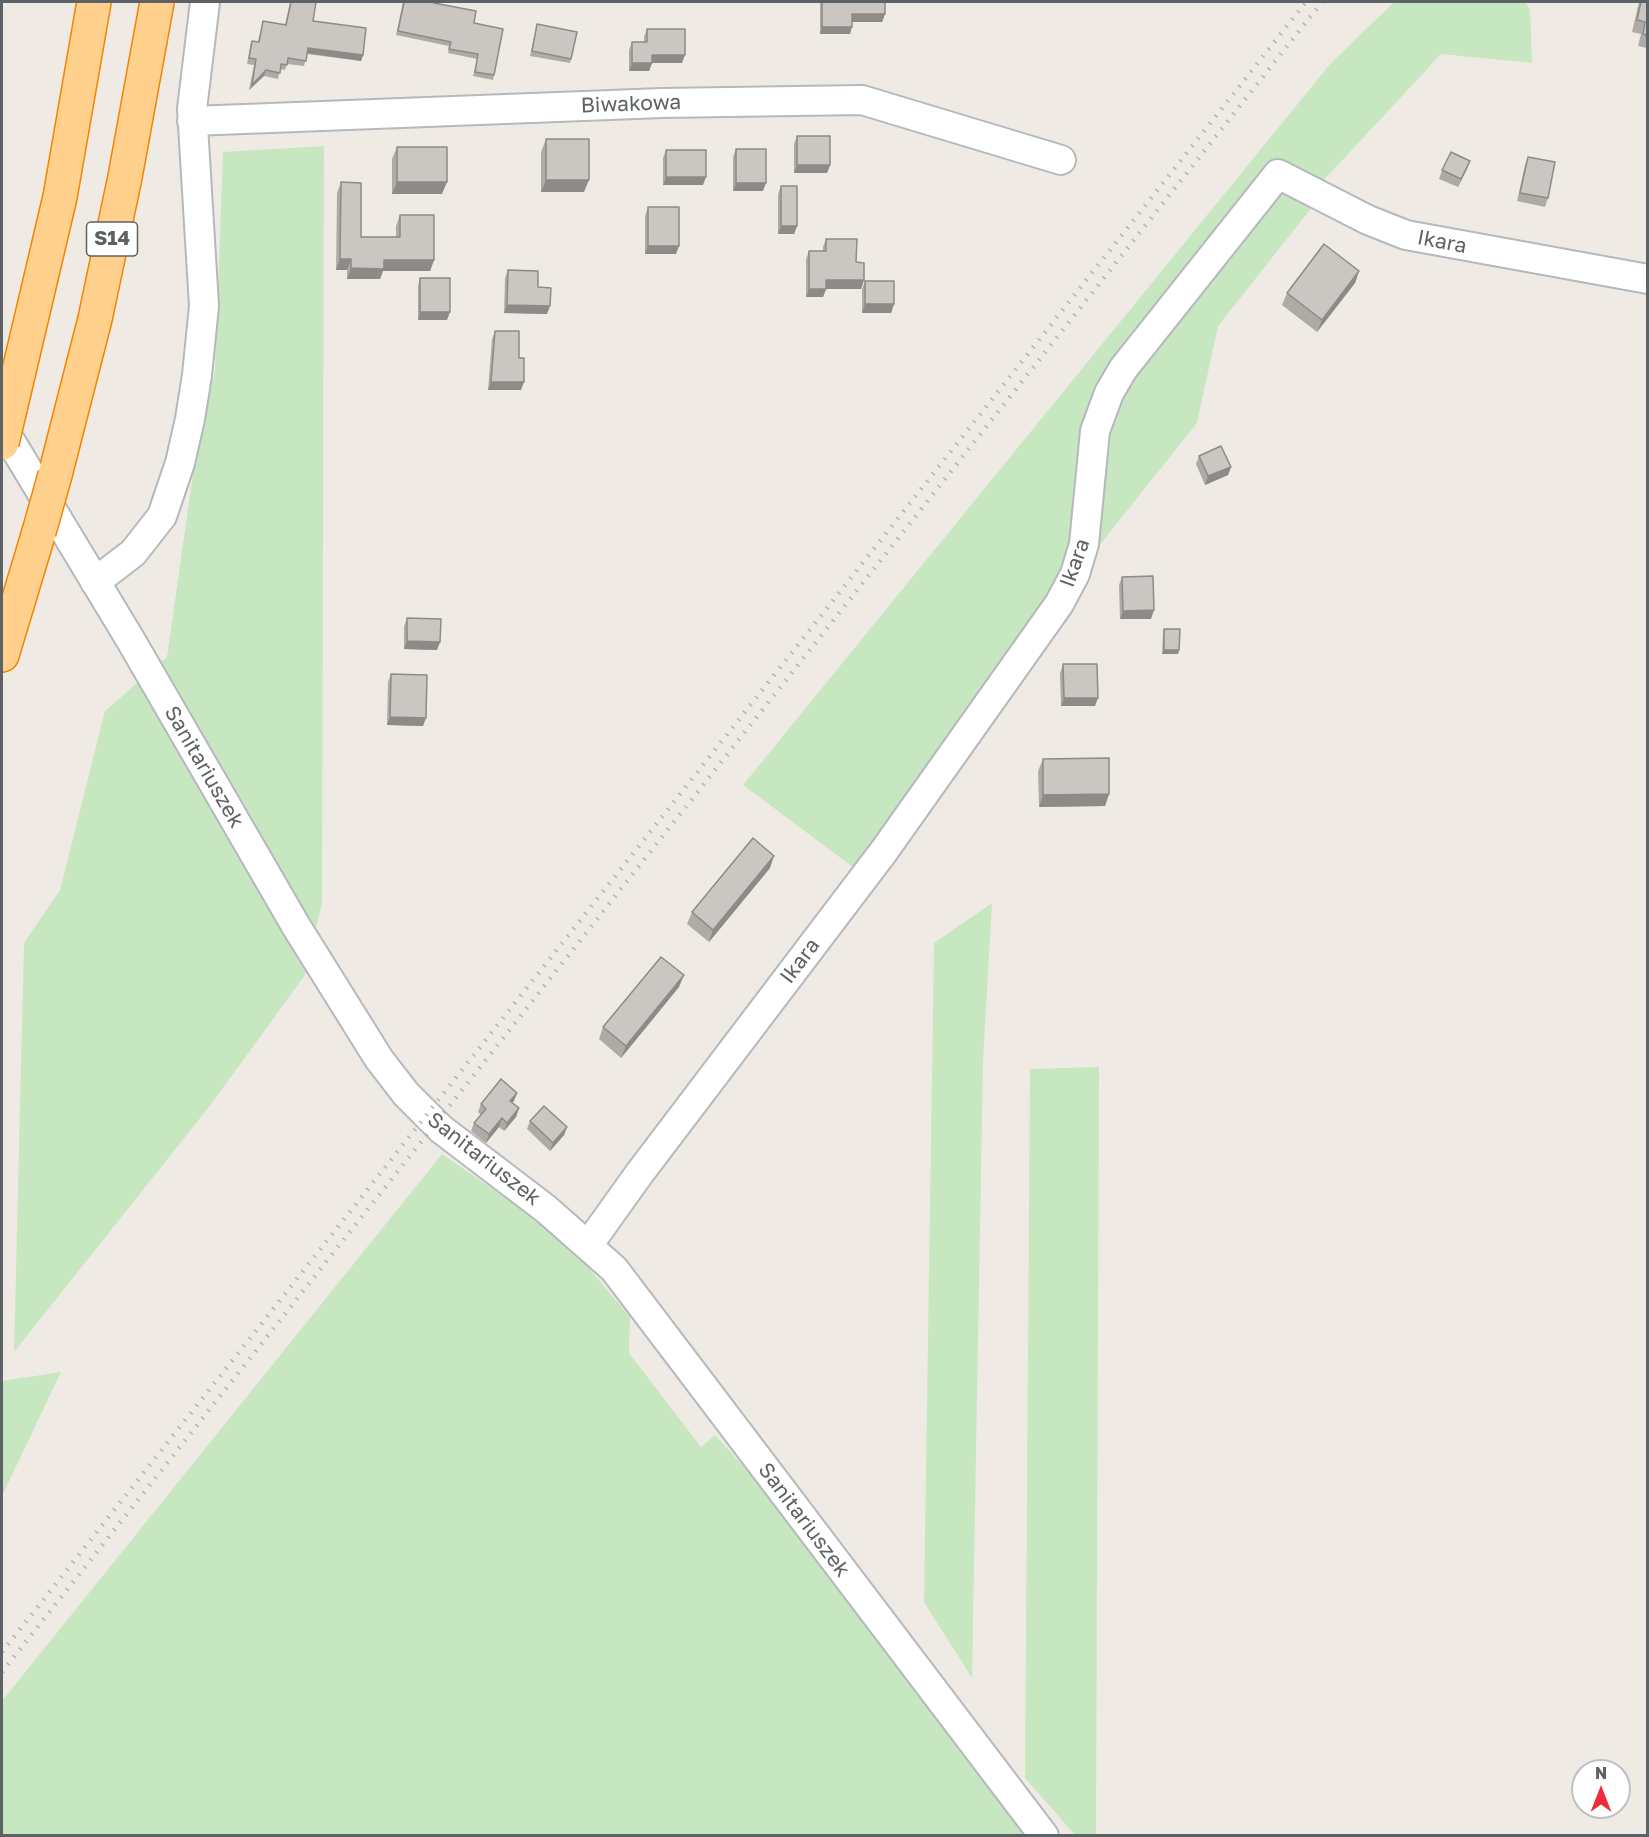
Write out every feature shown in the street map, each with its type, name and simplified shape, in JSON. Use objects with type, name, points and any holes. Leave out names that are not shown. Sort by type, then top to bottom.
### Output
[{"type":"highway","name":"S14","points":[[2,443],[6,418],[60,197],[94,2]]},
{"type":"highway","name":"S14","points":[[2,655],[55,475],[95,319],[125,177],[157,2]]},
{"type":"street","points":[[95,582],[133,553],[158,522],[174,484],[187,435],[197,375],[204,306],[192,121],[194,82],[205,2]]},
{"type":"street","name":"Biwakowa","points":[[192,121],[662,102],[862,100],[1061,160]]},
{"type":"street","name":"Ikara","points":[[589,1244],[639,1174],[884,851],[1059,604],[1075,574],[1084,544],[1095,431],[1109,393],[1123,369],[1278,174],[1368,220],[1406,235],[1647,279]]},
{"type":"street","name":"Sanitariuszek","points":[[6,418],[95,582],[296,926],[379,1059],[406,1094],[441,1129],[589,1244],[629,1288],[1044,1836]]},
{"type":"green space","points":[[1394,2],[1526,2],[1530,10],[1532,63],[1441,54],[1323,181],[1313,206],[1218,326],[1197,423],[972,705],[858,871],[743,785],[1331,63]]},
{"type":"green space","points":[[324,146],[322,903],[305,975],[212,1103],[14,1352],[24,943],[60,890],[105,711],[167,657],[195,460],[215,370],[223,152]]},
{"type":"green space","points":[[992,903],[983,1061],[972,1678],[924,1602],[934,943]]},
{"type":"green space","points":[[1099,1067],[1096,1835],[1076,1836],[1025,1778],[1030,1069]]},
{"type":"green space","points":[[442,1154],[583,1251],[587,1266],[630,1317],[629,1353],[701,1447],[715,1435],[762,1487],[1025,1835],[2,1836],[2,1701]]},
{"type":"green space","points":[[61,1372],[2,1496],[2,1381]]},
{"type":"building","points":[[291,2],[316,2],[313,21],[366,28],[363,55],[308,48],[306,61],[288,58],[287,65],[281,64],[280,73],[266,70],[252,85],[256,59],[249,58],[252,41],[259,42],[263,21],[286,25]]},
{"type":"building","points":[[404,2],[434,2],[476,11],[474,23],[503,29],[494,75],[475,72],[478,54],[449,49],[451,42],[398,31]]},
{"type":"building","points":[[822,2],[885,2],[885,14],[852,14],[852,27],[822,27]]},
{"type":"building","points":[[1641,2],[1647,2],[1647,35],[1643,34],[1645,22],[1637,20]]},
{"type":"building","points":[[537,24],[577,32],[571,59],[532,51]]},
{"type":"building","points":[[647,29],[685,29],[685,55],[652,55],[652,63],[632,63],[632,42],[647,42]]},
{"type":"building","points":[[797,136],[830,136],[830,165],[797,165]]},
{"type":"building","points":[[546,139],[589,139],[589,180],[546,180]]},
{"type":"building","points":[[397,147],[447,147],[447,182],[397,182]]},
{"type":"building","points":[[736,149],[766,149],[766,183],[736,183]]},
{"type":"building","points":[[666,150],[706,150],[706,177],[666,177]]},
{"type":"building","points":[[1451,152],[1470,161],[1461,179],[1442,170]]},
{"type":"building","points":[[1528,157],[1555,162],[1548,198],[1520,193]]},
{"type":"building","points":[[341,182],[361,183],[361,237],[400,237],[400,215],[434,215],[434,260],[384,260],[384,269],[351,268],[351,259],[340,259]]},
{"type":"building","points":[[781,186],[797,186],[797,226],[781,226]]},
{"type":"building","points":[[648,207],[679,207],[679,246],[648,246]]},
{"type":"building","points":[[826,239],[857,239],[856,262],[864,263],[864,280],[826,280],[826,289],[809,289],[809,251],[826,251]]},
{"type":"building","points":[[1324,244],[1359,271],[1322,320],[1287,293]]},
{"type":"building","points":[[508,270],[538,271],[538,287],[551,288],[550,306],[507,305]]},
{"type":"building","points":[[420,278],[450,278],[450,312],[420,312]]},
{"type":"building","points":[[865,281],[894,281],[894,304],[865,304]]},
{"type":"building","points":[[495,331],[519,331],[519,358],[524,358],[524,382],[491,382]]},
{"type":"building","points":[[1221,446],[1231,467],[1208,476],[1199,456]]},
{"type":"building","points":[[1153,576],[1154,610],[1123,611],[1122,577]]},
{"type":"building","points":[[407,618],[441,619],[440,642],[407,641]]},
{"type":"building","points":[[1164,629],[1180,629],[1179,650],[1164,650]]},
{"type":"building","points":[[1063,664],[1097,664],[1098,698],[1064,698]]},
{"type":"building","points":[[391,674],[427,675],[426,718],[390,717]]},
{"type":"building","points":[[1109,758],[1109,794],[1043,795],[1043,759]]},
{"type":"building","points":[[753,838],[774,856],[713,930],[692,912]]},
{"type":"building","points":[[661,957],[684,975],[626,1046],[603,1027]]},
{"type":"building","points":[[501,1079],[517,1093],[510,1101],[519,1108],[507,1123],[502,1118],[489,1134],[474,1123],[486,1109],[481,1104]]},
{"type":"building","points":[[544,1106],[567,1127],[553,1143],[530,1121]]},
{"type":"railway","points":[[2,1652],[1306,2]]},
{"type":"railway","points":[[2,1672],[1322,2]]}]
